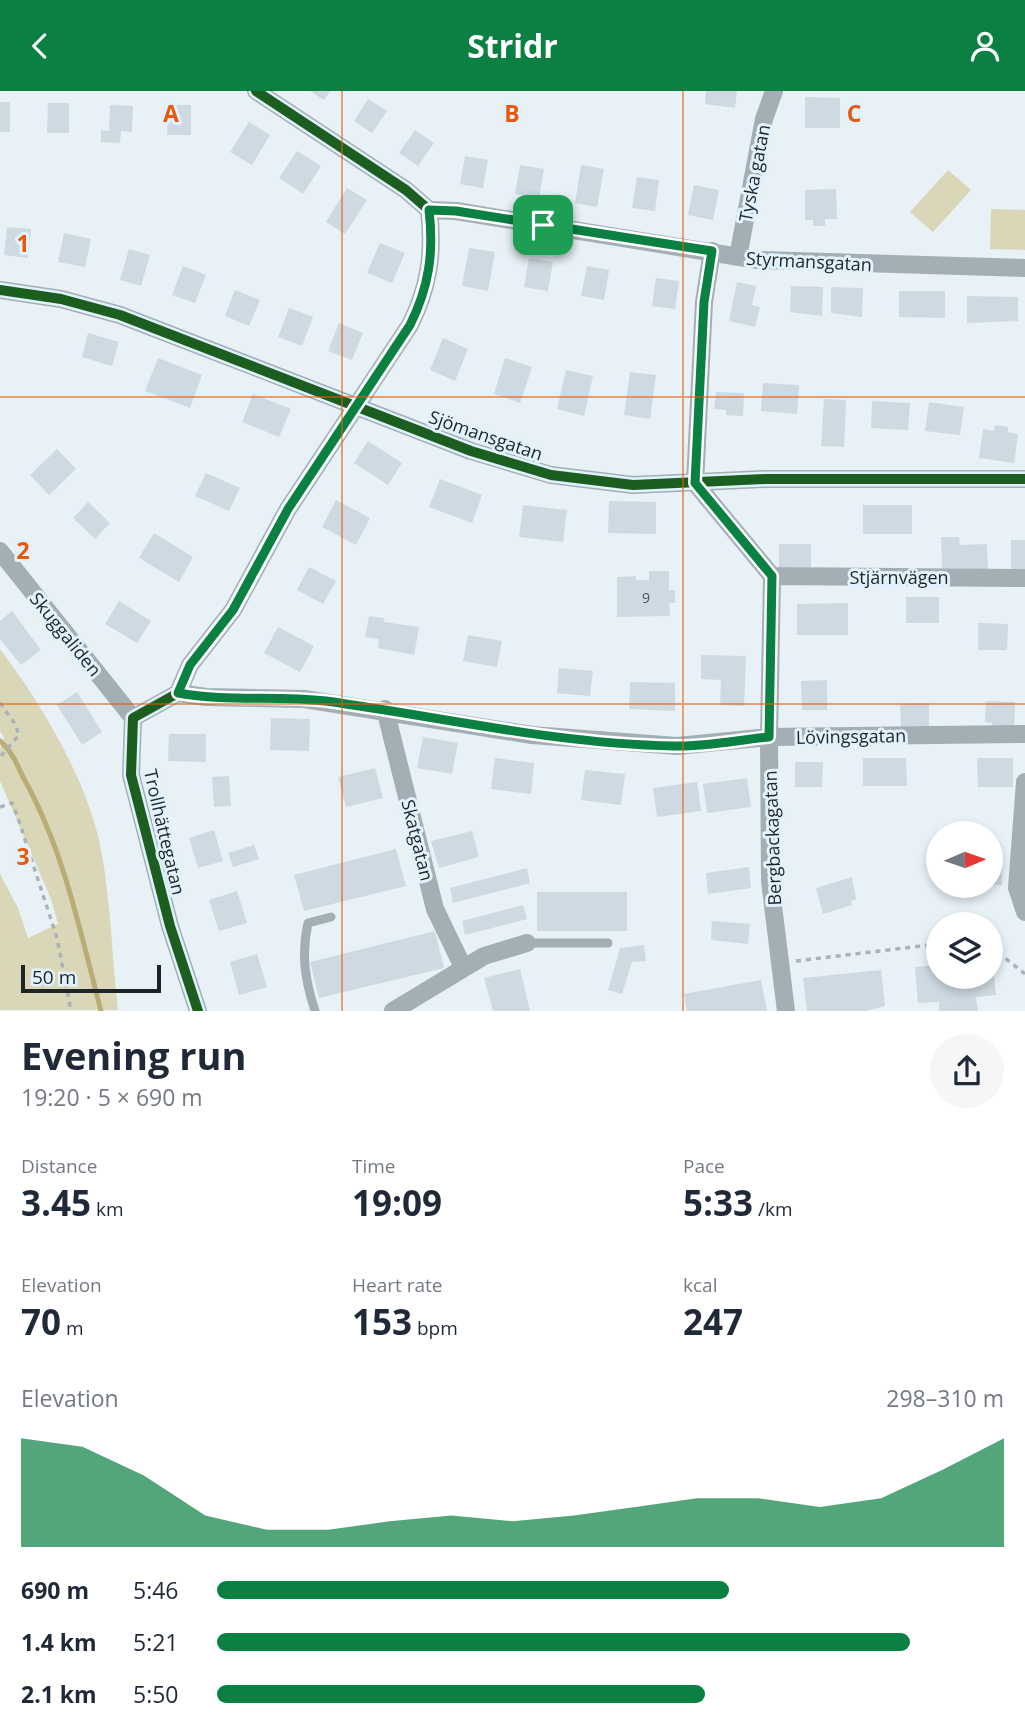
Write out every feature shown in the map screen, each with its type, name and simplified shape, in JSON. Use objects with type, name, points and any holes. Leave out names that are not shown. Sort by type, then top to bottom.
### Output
[{"type":"street","points":[[133,718],[178,693],[190,665],[233,610],[288,509],[410,325],[422,301],[432,252],[429,210],[406,190],[256,91]]},
{"type":"street","name":"Tyska gatan","points":[[738,257],[764,119],[774,91]]},
{"type":"street","name":"Styrmansgatan","points":[[429,210],[456,211],[738,257],[888,265],[1025,268]]},
{"type":"street","points":[[712,251],[704,302],[695,483],[772,576]]},
{"type":"street","name":"Sjömansgatan","points":[[0,290],[61,299],[120,316],[513,466],[551,475],[633,485],[766,479],[1025,479]]},
{"type":"street","name":"Skuggaliden","points":[[0,551],[133,718]]},
{"type":"street","name":"Stjärnvägen","points":[[772,576],[1025,578]]},
{"type":"street","name":"Bergbackagatan","points":[[772,576],[770,881],[786,1010]]},
{"type":"street","name":"Lövingsgatan","points":[[178,693],[206,697],[304,699],[385,709],[531,735],[608,743],[677,746],[769,737],[1025,734]]},
{"type":"street","name":"Skatgatan","points":[[385,709],[435,909],[463,967]]},
{"type":"street","name":"Trollhättegatan","points":[[133,718],[131,775],[170,926],[198,1010]]},
{"type":"street","points":[[1025,782],[1017,888],[1025,912]]},
{"type":"street","points":[[393,1010],[484,956],[527,943]]},
{"type":"lane","points":[[315,1010],[305,979],[303,945],[308,923],[331,917]]},
{"type":"lane","points":[[527,943],[608,943]]},
{"type":"path","points":[[0,703],[18,729],[16,742],[0,757]]},
{"type":"path","points":[[0,807],[12,803],[17,815],[57,938],[71,1010]]},
{"type":"path","points":[[780,963],[926,945]]},
{"type":"path","points":[[1003,956],[1025,974]]},
{"type":"shaded area","points":[[948,170],[971,190],[933,232],[910,212]]},
{"type":"shaded area","points":[[991,209],[1025,210],[1025,250],[990,249]]},
{"type":"shaded area","points":[[0,649],[47,719],[75,771],[95,824],[107,890],[118,1010],[0,1010],[0,874],[18,908],[28,938],[58,924],[51,899],[0,781],[0,748],[4,737],[0,731]]},
{"type":"building","points":[[310,91],[330,91],[324,100]]},
{"type":"building","points":[[706,91],[737,91],[735,108],[705,104]]},
{"type":"building","points":[[805,97],[840,98],[840,128],[805,128]]},
{"type":"building","points":[[368,99],[387,111],[372,133],[354,121]]},
{"type":"building","points":[[0,102],[10,102],[10,132],[0,132]]},
{"type":"building","points":[[48,103],[69,103],[69,133],[47,133]]},
{"type":"building","points":[[110,105],[133,106],[132,132],[121,131],[120,143],[101,142],[101,130],[109,131]]},
{"type":"building","points":[[168,105],[191,105],[191,135],[167,135]]},
{"type":"building","points":[[249,122],[270,135],[252,165],[230,152]]},
{"type":"building","points":[[415,130],[434,143],[418,166],[399,153]]},
{"type":"building","points":[[297,151],[321,166],[303,194],[279,178]]},
{"type":"building","points":[[465,156],[488,160],[483,188],[460,184]]},
{"type":"building","points":[[520,165],[544,169],[539,198],[515,194]]},
{"type":"building","points":[[581,165],[604,169],[597,207],[575,203]]},
{"type":"building","points":[[637,177],[659,180],[655,211],[632,208]]},
{"type":"building","points":[[694,185],[719,190],[713,220],[688,215]]},
{"type":"building","points":[[347,188],[367,200],[345,234],[326,222]]},
{"type":"building","points":[[836,189],[837,219],[825,219],[825,226],[813,226],[813,220],[805,220],[805,190]]},
{"type":"building","points":[[7,227],[31,229],[28,258],[4,255]]},
{"type":"building","points":[[64,233],[91,239],[85,267],[58,262]]},
{"type":"building","points":[[380,243],[405,253],[392,283],[367,273]]},
{"type":"building","points":[[469,248],[495,252],[488,291],[462,286]]},
{"type":"building","points":[[129,249],[150,255],[141,286],[120,280]]},
{"type":"building","points":[[529,258],[553,262],[548,291],[524,287]]},
{"type":"building","points":[[183,266],[206,275],[195,303],[172,295]]},
{"type":"building","points":[[587,266],[609,270],[604,300],[581,296]]},
{"type":"building","points":[[656,278],[679,281],[675,309],[652,306]]},
{"type":"building","points":[[737,282],[756,286],[752,305],[760,307],[755,327],[729,321]]},
{"type":"building","points":[[791,286],[823,287],[822,316],[790,312]]},
{"type":"building","points":[[831,287],[863,288],[862,317],[831,313]]},
{"type":"building","points":[[235,290],[260,300],[249,326],[225,316]]},
{"type":"building","points":[[899,291],[945,291],[945,318],[899,317]]},
{"type":"building","points":[[967,296],[1018,297],[1018,321],[967,323]]},
{"type":"building","points":[[289,308],[313,317],[302,346],[278,337]]},
{"type":"building","points":[[339,323],[363,333],[352,360],[328,351]]},
{"type":"building","points":[[88,333],[119,342],[112,366],[82,357]]},
{"type":"building","points":[[443,338],[468,349],[455,381],[430,370]]},
{"type":"building","points":[[158,358],[202,375],[190,408],[145,391]]},
{"type":"building","points":[[505,358],[532,367],[520,403],[494,394]]},
{"type":"building","points":[[566,370],[593,376],[584,416],[557,409]]},
{"type":"building","points":[[630,372],[656,375],[650,419],[624,415]]},
{"type":"building","points":[[763,383],[799,385],[797,414],[761,411]]},
{"type":"building","points":[[716,392],[744,393],[743,416],[726,415],[726,410],[714,409]]},
{"type":"building","points":[[253,394],[291,409],[279,437],[242,422]]},
{"type":"building","points":[[824,399],[846,400],[844,447],[821,446]]},
{"type":"building","points":[[872,401],[910,403],[908,430],[871,428]]},
{"type":"building","points":[[929,402],[964,407],[960,435],[925,431]]},
{"type":"building","points":[[995,425],[1008,427],[1008,432],[1018,434],[1014,463],[979,458],[983,429],[994,431]]},
{"type":"building","points":[[368,441],[402,463],[388,485],[354,463]]},
{"type":"building","points":[[57,449],[76,469],[49,495],[30,475]]},
{"type":"building","points":[[206,473],[240,488],[229,511],[195,496]]},
{"type":"building","points":[[440,479],[482,495],[472,523],[429,507]]},
{"type":"building","points":[[336,500],[370,518],[356,545],[322,527]]},
{"type":"building","points":[[609,501],[656,502],[656,534],[608,533]]},
{"type":"building","points":[[88,502],[110,523],[95,539],[73,518]]},
{"type":"building","points":[[523,505],[567,510],[563,542],[519,537]]},
{"type":"building","points":[[863,505],[912,505],[912,534],[863,534]]},
{"type":"building","points":[[154,533],[193,557],[179,582],[139,558]]},
{"type":"building","points":[[941,537],[959,537],[960,545],[987,544],[988,570],[942,568]]},
{"type":"building","points":[[1011,540],[1025,540],[1025,571],[1011,571]]},
{"type":"building","points":[[779,544],[811,544],[811,567],[779,568]]},
{"type":"building","points":[[309,567],[336,581],[323,604],[297,590]]},
{"type":"building","points":[[649,571],[669,571],[669,590],[675,590],[675,603],[669,603],[670,616],[617,617],[617,577],[636,576],[636,580],[649,580]]},
{"type":"building","points":[[906,597],[939,597],[939,623],[906,623]]},
{"type":"building","points":[[119,601],[151,621],[137,643],[105,624]]},
{"type":"building","points":[[848,603],[848,635],[797,635],[797,604]]},
{"type":"building","points":[[12,611],[41,650],[21,665],[0,639],[0,621]]},
{"type":"building","points":[[369,616],[384,618],[384,622],[419,627],[414,655],[378,648],[379,639],[365,637]]},
{"type":"building","points":[[978,623],[1008,624],[1007,650],[978,650]]},
{"type":"building","points":[[278,627],[314,646],[300,672],[264,653]]},
{"type":"building","points":[[468,635],[502,641],[497,667],[463,661]]},
{"type":"building","points":[[701,655],[746,656],[744,706],[720,705],[721,680],[701,679]]},
{"type":"building","points":[[559,668],[593,671],[590,696],[557,693]]},
{"type":"building","points":[[827,680],[827,710],[802,710],[801,681]]},
{"type":"building","points":[[630,682],[675,683],[675,711],[629,709]]},
{"type":"building","points":[[77,692],[102,732],[82,745],[57,705]]},
{"type":"building","points":[[986,701],[1015,702],[1014,729],[992,728],[992,723],[985,722]]},
{"type":"building","points":[[929,703],[929,727],[901,727],[900,704]]},
{"type":"building","points":[[271,718],[310,719],[309,751],[270,750]]},
{"type":"building","points":[[169,734],[206,734],[206,762],[168,761]]},
{"type":"building","points":[[423,737],[458,743],[452,774],[417,768]]},
{"type":"building","points":[[495,758],[534,763],[531,794],[491,789]]},
{"type":"building","points":[[863,758],[906,758],[907,786],[863,786]]},
{"type":"building","points":[[977,758],[1013,758],[1013,787],[978,787]]},
{"type":"building","points":[[795,762],[823,762],[822,787],[795,787]]},
{"type":"building","points":[[375,768],[383,798],[346,807],[338,777]]},
{"type":"building","points":[[585,770],[625,774],[621,805],[581,800]]},
{"type":"building","points":[[229,776],[231,806],[214,807],[212,777]]},
{"type":"building","points":[[747,778],[751,807],[707,813],[703,784]]},
{"type":"building","points":[[697,782],[701,811],[657,817],[653,788]]},
{"type":"building","points":[[214,830],[223,861],[198,868],[189,838]]},
{"type":"building","points":[[472,831],[479,857],[439,868],[431,841]]},
{"type":"building","points":[[254,845],[259,859],[233,867],[228,853]]},
{"type":"building","points":[[396,849],[406,886],[304,911],[294,875]]},
{"type":"building","points":[[749,867],[751,888],[708,894],[706,873]]},
{"type":"building","points":[[527,868],[530,883],[453,903],[450,888]]},
{"type":"building","points":[[852,877],[856,899],[851,901],[852,905],[823,914],[816,888]]},
{"type":"building","points":[[237,891],[247,923],[219,931],[209,900]]},
{"type":"building","points":[[537,892],[627,892],[627,931],[537,931]]},
{"type":"building","points":[[523,905],[527,919],[465,935],[462,921]]},
{"type":"building","points":[[712,921],[750,924],[748,944],[711,940]]},
{"type":"building","points":[[435,931],[444,968],[319,998],[310,962]]},
{"type":"building","points":[[644,945],[646,961],[632,962],[622,994],[608,990],[620,948]]},
{"type":"building","points":[[257,954],[267,987],[239,995],[230,962]]},
{"type":"building","points":[[926,966],[926,989],[995,989],[996,995],[976,997],[978,1011],[939,1011],[939,1002],[918,1003],[915,967]]},
{"type":"building","points":[[520,969],[530,1011],[493,1011],[484,978]]},
{"type":"building","points":[[881,970],[885,1006],[865,1011],[807,1011],[803,978]]},
{"type":"building","points":[[761,980],[767,1011],[687,1011],[684,994]]},
{"type":"waterway","points":[[0,741],[16,762],[50,833],[70,891],[101,1011]]},
{"type":"cycle path","points":[[198,1011],[170,926],[131,775],[133,718],[178,693],[190,665],[233,610],[288,509],[410,325],[426,283],[431,241],[429,210],[406,190],[256,91]]},
{"type":"cycle path","points":[[0,290],[61,299],[120,315],[471,451],[551,475],[633,485],[766,479],[1025,479]]},
{"type":"route","points":[[429,210],[456,211],[543,225],[712,251],[704,302],[695,483],[772,576],[769,737],[677,746],[608,743],[531,735],[385,709],[304,699],[206,697],[178,693],[190,665],[233,610],[288,509],[410,325],[422,301],[430,274],[432,231],[429,210]]}]
